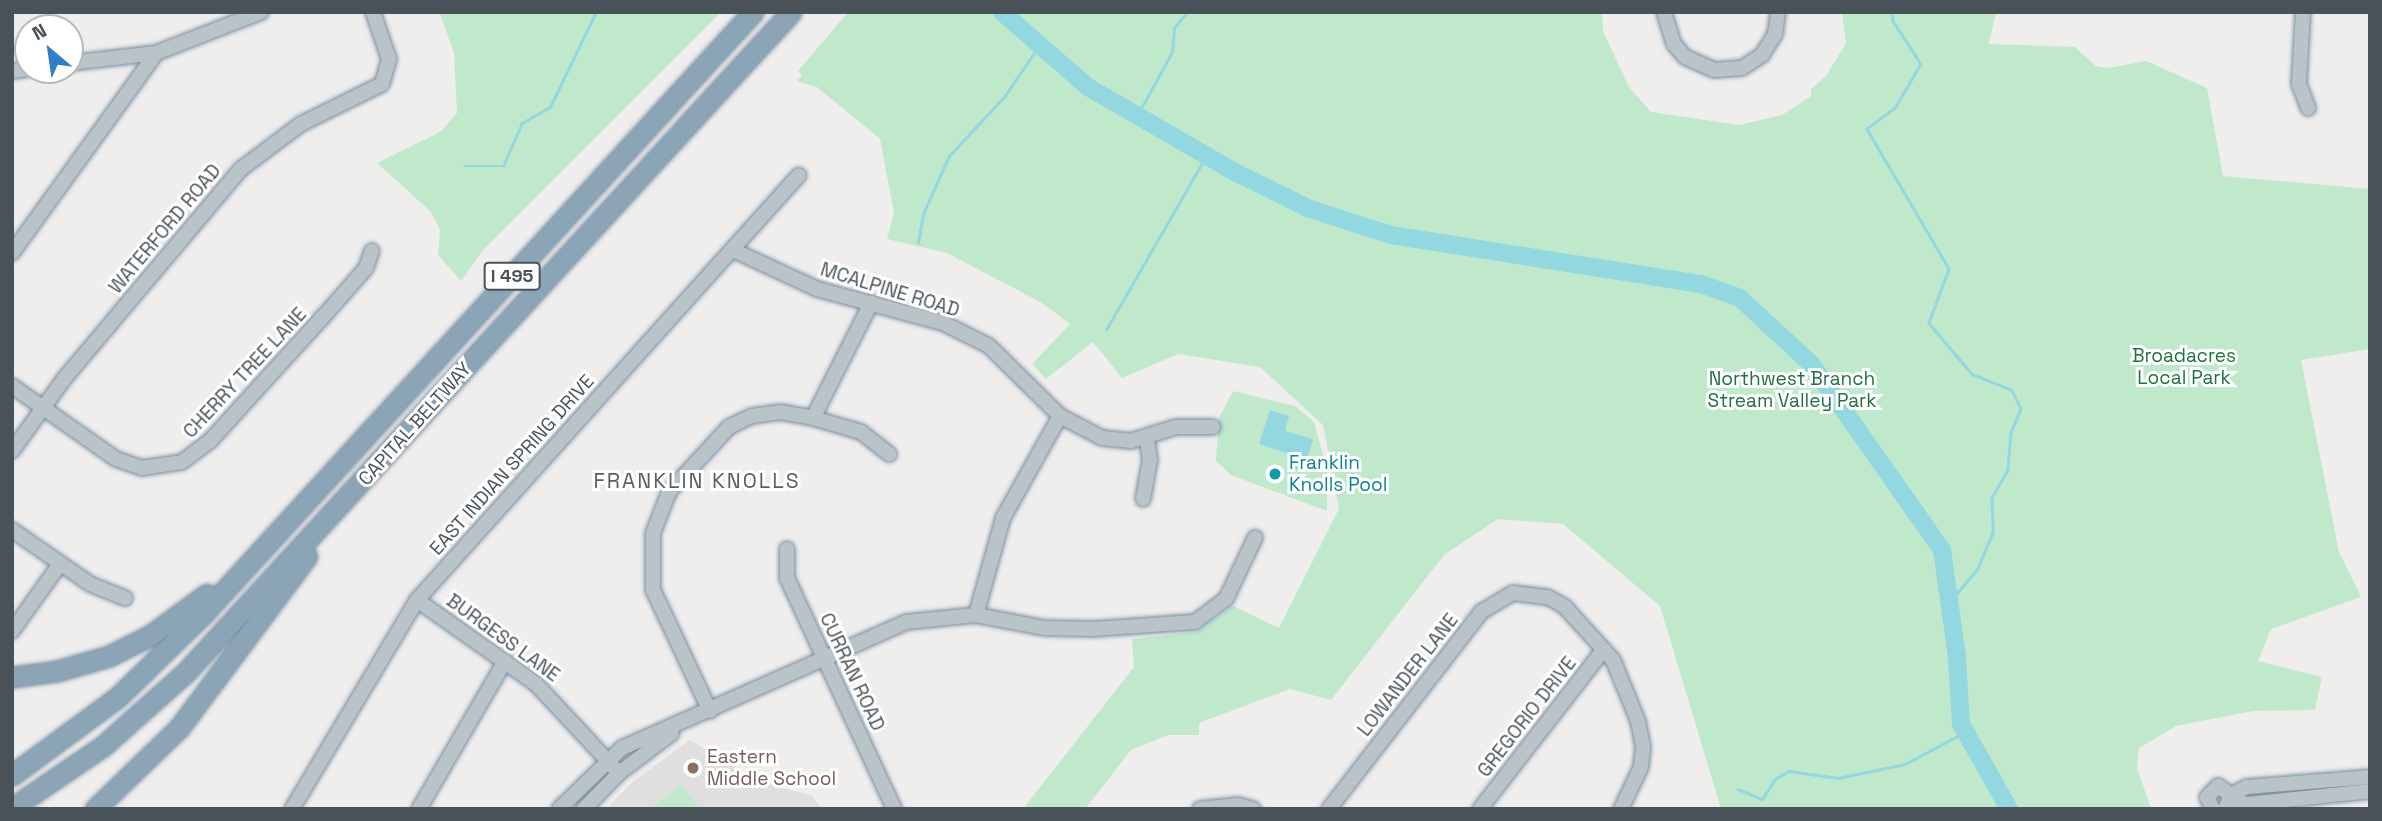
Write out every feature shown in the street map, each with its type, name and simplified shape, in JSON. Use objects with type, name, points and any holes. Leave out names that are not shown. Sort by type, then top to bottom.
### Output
[{"type":"highway","name":"CAPITAL BELTWAY","points":[[12,775],[82,727],[136,681],[272,539],[753,12]]},
{"type":"highway","name":"CAPITAL BELTWAY","points":[[12,808],[65,774],[140,716],[205,653],[791,12]]},
{"type":"highway","points":[[95,809],[142,768],[198,706],[357,487]]},
{"type":"highway","points":[[12,677],[86,664],[130,647],[187,611],[272,539]]},
{"type":"street","points":[[84,62],[156,53],[261,12]]},
{"type":"street","name":"WATERFORD ROAD","points":[[12,451],[43,408],[241,169],[301,124],[369,94],[386,77],[387,49],[373,12]]},
{"type":"street","points":[[1664,12],[1674,44],[1685,57],[1714,71],[1742,68],[1762,55],[1775,34],[1778,12]]},
{"type":"street","points":[[2303,12],[2300,84],[2308,108]]},
{"type":"street","points":[[15,243],[156,53]]},
{"type":"street","name":"EAST INDIAN SPRING DRIVE","points":[[292,809],[417,600],[799,175]]},
{"type":"street","name":"MCALPINE ROAD","points":[[733,250],[817,289],[943,323],[989,346],[1060,415],[1102,438],[1147,438],[1177,427],[1213,427]]},
{"type":"street","name":"CHERRY TREE LANE","points":[[12,386],[129,464],[155,468],[182,462],[209,441],[323,317],[366,268],[372,251]]},
{"type":"street","points":[[813,418],[871,303]]},
{"type":"street","points":[[710,711],[653,590],[650,554],[660,510],[669,492],[729,427],[752,416],[780,412],[813,418],[861,432],[889,454]]},
{"type":"street","points":[[976,615],[1003,518],[1060,415]]},
{"type":"street","points":[[1143,499],[1150,460],[1147,438]]},
{"type":"street","points":[[12,530],[90,584],[125,598]]},
{"type":"street","points":[[559,809],[606,760],[622,748],[906,622],[976,615],[1044,628],[1093,629],[1195,622],[1226,599],[1255,538]]},
{"type":"street","name":"CURRAN ROAD","points":[[786,550],[787,578],[894,809]]},
{"type":"street","points":[[12,631],[60,564]]},
{"type":"street","name":"LOWANDER LANE","points":[[1329,809],[1481,612],[1513,593],[1536,594],[1565,607],[1604,649]]},
{"type":"street","name":"BURGESS LANE","points":[[417,600],[505,661],[557,702],[619,773]]},
{"type":"street","points":[[1604,649],[1620,673],[1643,747],[1641,767],[1621,809]]},
{"type":"street","name":"GREGORIO DRIVE","points":[[1480,809],[1604,649]]},
{"type":"street","points":[[419,809],[505,661]]},
{"type":"street","points":[[584,809],[619,773],[710,711]]},
{"type":"street","points":[[2229,801],[2247,788],[2370,776]]},
{"type":"street","points":[[2213,809],[2207,801],[2211,790],[2222,786],[2229,801]]},
{"type":"street","points":[[2229,801],[2248,804],[2370,791]]},
{"type":"street","points":[[1200,809],[1253,809]]},
{"type":"shaded area","name":"Eastern Middle School","points":[[690,740],[755,780],[812,796],[822,809],[606,809],[635,780]]},
{"type":"green space","points":[[439,12],[721,12],[484,249],[461,281],[438,255],[440,230],[431,212],[377,163],[440,132],[457,113],[454,53]]},
{"type":"green space","name":"Northwest Branch Stream Valley Park","points":[[848,12],[1602,12],[1603,31],[1629,87],[1651,112],[1739,125],[1782,115],[1811,96],[1811,89],[1826,76],[1846,43],[1842,12],[1996,12],[1989,44],[2075,47],[2096,66],[2108,68],[2146,61],[2207,88],[2223,176],[2370,189],[2370,349],[2301,360],[2339,552],[2361,597],[2271,629],[2258,661],[2322,677],[2315,710],[2253,711],[2176,726],[2139,748],[2137,768],[2151,809],[1721,809],[1660,606],[1563,524],[1498,519],[1444,555],[1331,700],[1290,689],[1199,723],[1199,735],[1168,735],[1131,750],[1085,809],[1023,809],[1134,667],[1132,639],[1196,632],[1233,606],[1279,628],[1339,509],[1323,425],[1260,367],[1178,354],[1122,378],[1093,342],[1046,379],[1032,364],[1070,324],[1042,303],[947,253],[887,239],[894,213],[880,139],[817,87],[797,81],[802,75],[798,71]]},
{"type":"green space","points":[[1233,391],[1295,406],[1314,422],[1327,470],[1327,511],[1231,475],[1216,461],[1219,418]]},
{"type":"green space","points":[[681,785],[700,809],[650,809]]},
{"type":"water","points":[[1270,410],[1289,416],[1285,431],[1313,439],[1303,472],[1289,467],[1292,455],[1259,444]]},
{"type":"waterway","points":[[464,166],[503,166],[522,123],[550,107],[596,12]]},
{"type":"waterway","points":[[1002,12],[1088,87],[1233,171],[1310,209],[1391,235],[1701,284],[1740,298],[1812,365],[1942,550],[1957,657],[1961,724],[2009,809]]},
{"type":"waterway","points":[[1137,116],[1172,52],[1174,28],[1187,12]]},
{"type":"waterway","points":[[1892,12],[1893,21],[1921,64],[1895,108],[1867,129],[1949,269],[1929,323],[1972,374],[2012,390],[2021,409],[2011,433],[2008,470],[1992,498],[1993,533],[1978,569],[1950,602]]},
{"type":"waterway","points":[[918,243],[923,214],[949,156],[1004,97],[1039,46]]},
{"type":"waterway","points":[[1106,330],[1206,156]]},
{"type":"waterway","points":[[1738,789],[1762,799],[1775,779],[1789,771],[1838,778],[1905,764],[1965,732]]},
{"type":"place","name":"Franklin Knolls Pool","points":[[1275,474]]},
{"type":"place","name":"Eastern Middle School","points":[[693,768]]},
{"type":"district","name":"FRANKLIN KNOLLS","points":[[697,481]]},
{"type":"park label","name":"Broadacres Local Park","points":[[2184,367]]}]
